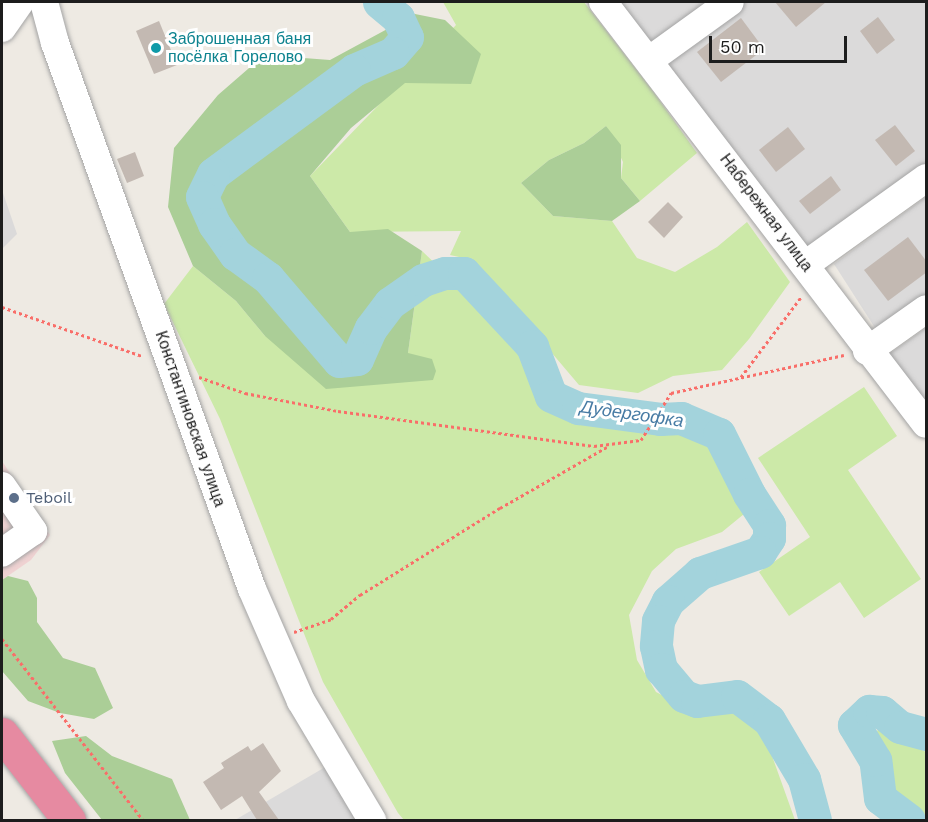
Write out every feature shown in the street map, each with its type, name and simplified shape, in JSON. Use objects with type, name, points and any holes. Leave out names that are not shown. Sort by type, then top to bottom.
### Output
[{"type":"highway","points":[[2,734],[69,820]]},
{"type":"street","points":[[2,28],[20,2]]},
{"type":"street","name":"Константиновская улица","points":[[44,2],[55,44],[173,368],[212,483],[274,642],[302,701],[372,820]]},
{"type":"street","name":"Набережная улица","points":[[603,2],[651,59],[867,351],[927,424]]},
{"type":"street","points":[[651,59],[730,2]]},
{"type":"street","points":[[809,270],[927,178]]},
{"type":"street","points":[[867,351],[927,309]]},
{"type":"street","points":[[2,486],[33,531],[2,553]]},
{"type":"path","points":[[741,377],[789,318],[809,270]]},
{"type":"path","points":[[2,307],[245,393],[338,411],[609,446],[641,440],[666,398],[688,387],[867,351]]},
{"type":"path","points":[[274,642],[289,633],[316,627],[331,619],[360,595],[500,508],[609,446]]},
{"type":"path","points":[[2,639],[143,820]]},
{"type":"shaded area","points":[[619,2],[926,2],[926,163],[808,247]]},
{"type":"shaded area","points":[[2,190],[17,234],[2,249]]},
{"type":"shaded area","points":[[926,197],[926,296],[877,331],[834,264]]},
{"type":"shaded area","points":[[926,328],[926,404],[889,354]]},
{"type":"shaded area","name":"Teboil","points":[[2,461],[50,535],[31,560],[2,580]]},
{"type":"shaded area","points":[[327,766],[361,820],[235,820]]},
{"type":"green space","points":[[443,2],[584,2],[652,90],[697,153],[640,201],[621,178],[623,162],[606,126],[584,143],[549,160],[521,183],[553,216],[612,221],[637,258],[675,272],[717,247],[747,222],[790,282],[749,339],[722,370],[673,376],[638,393],[579,385],[473,260],[450,255],[461,231],[350,232],[310,176],[456,25]]},
{"type":"green space","points":[[415,14],[445,20],[481,54],[471,84],[405,83],[351,128],[310,176],[350,232],[388,229],[422,251],[408,353],[432,359],[436,371],[433,380],[326,389],[265,336],[236,301],[193,266],[168,207],[174,148],[218,95],[264,55],[330,60]]},
{"type":"green space","points":[[606,126],[621,145],[621,178],[640,201],[612,221],[553,216],[521,183],[549,160],[584,143]]},
{"type":"green space","points":[[422,251],[510,335],[540,402],[585,418],[655,429],[693,430],[706,437],[744,514],[722,532],[676,549],[652,571],[629,615],[637,660],[656,692],[693,711],[740,711],[762,728],[795,820],[404,820],[398,813],[323,682],[220,419],[164,304],[193,266],[236,301],[265,336],[408,353]]},
{"type":"green space","points":[[864,387],[897,436],[848,470],[921,579],[864,618],[840,582],[789,616],[759,572],[810,537],[758,458]]},
{"type":"green space","points":[[8,576],[28,581],[37,598],[37,622],[63,658],[95,668],[113,708],[94,719],[60,713],[28,701],[2,671],[2,580]]},
{"type":"green space","points":[[878,729],[926,752],[926,820],[888,784],[886,769],[872,745]]},
{"type":"green space","points":[[86,736],[112,756],[172,779],[190,820],[102,820],[65,773],[52,741]]},
{"type":"building","points":[[775,2],[826,2],[796,27]]},
{"type":"building","points":[[878,17],[895,40],[877,54],[860,31]]},
{"type":"building","points":[[741,18],[764,49],[721,82],[697,52]]},
{"type":"building","points":[[159,21],[177,65],[154,74],[136,31]]},
{"type":"building","points":[[895,125],[915,151],[896,166],[875,140]]},
{"type":"building","points":[[788,127],[805,149],[776,172],[759,150]]},
{"type":"building","points":[[135,152],[144,176],[127,183],[117,159]]},
{"type":"building","points":[[831,176],[841,190],[810,214],[799,201]]},
{"type":"building","points":[[668,202],[683,217],[664,238],[648,222]]},
{"type":"building","points":[[908,237],[927,262],[927,272],[888,301],[864,270]]},
{"type":"building","points":[[263,743],[281,771],[259,792],[279,820],[257,820],[242,796],[221,810],[203,782],[224,768],[221,763],[248,746],[251,751]]},
{"type":"waterway","name":"Дудергофка","points":[[379,2],[398,18],[407,37],[393,53],[354,70],[213,174],[202,197],[214,224],[235,254],[268,278],[339,361],[357,359],[371,328],[390,303],[423,280],[445,273],[464,273],[532,346],[551,396],[578,408],[660,419],[681,418],[719,434],[749,494],[769,525],[769,538],[760,552],[700,573],[668,601],[658,621],[656,646],[661,669],[684,696],[697,701],[737,696],[769,720],[804,779],[815,820]]},
{"type":"waterway","name":"Дудергофка","points":[[909,820],[880,798],[875,760],[854,725],[869,711],[882,712],[900,727],[926,734]]},
{"type":"place","name":"Заброшенная баня посёлка Горелово","points":[[156,48]]},
{"type":"place","name":"Teboil","points":[[14,498]]}]
